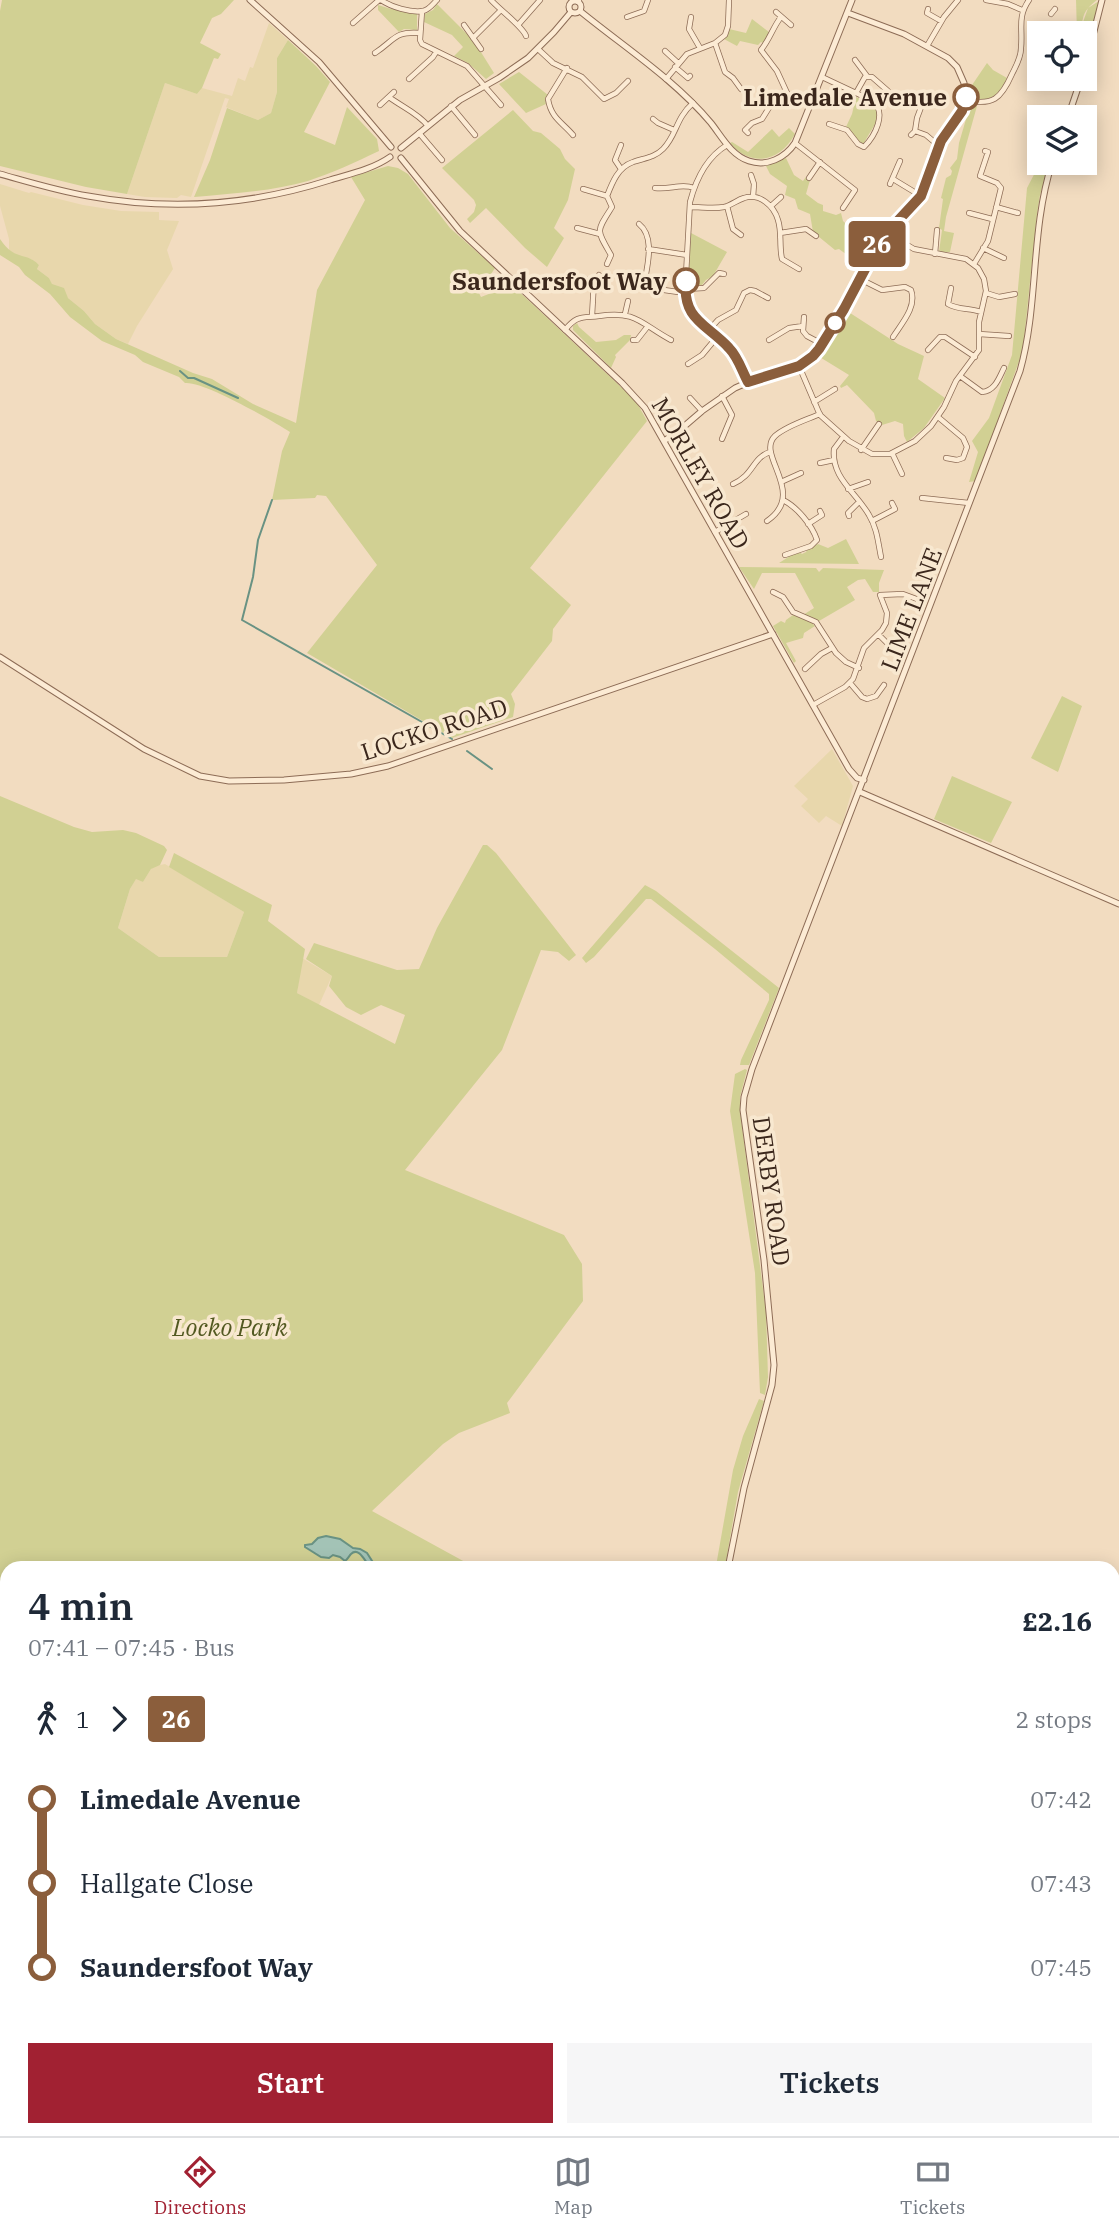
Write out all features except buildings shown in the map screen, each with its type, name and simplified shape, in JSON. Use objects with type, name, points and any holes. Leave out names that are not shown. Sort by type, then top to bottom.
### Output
[{"type":"street","points":[[250,0],[319,62],[391,147]]},
{"type":"street","points":[[352,23],[380,0],[393,7],[422,11],[437,0]]},
{"type":"street","points":[[491,0],[500,11],[523,29],[526,36]]},
{"type":"street","points":[[517,25],[540,0]]},
{"type":"street","points":[[627,17],[644,11],[648,0]]},
{"type":"street","points":[[666,79],[687,54],[715,43],[724,35],[728,26],[729,0]]},
{"type":"street","points":[[580,11],[694,103],[727,145],[744,159],[763,163],[780,158],[795,143],[852,0]]},
{"type":"street","points":[[927,46],[952,5],[958,0]]},
{"type":"street","points":[[986,0],[1023,10]]},
{"type":"street","points":[[965,100],[986,103],[1003,92],[1021,54],[1020,23],[1029,0]]},
{"type":"street","points":[[1097,21],[1102,0]]},
{"type":"street","points":[[571,12],[569,6],[574,1],[580,5],[580,11]]},
{"type":"street","points":[[928,9],[927,13],[942,21]]},
{"type":"street","points":[[422,11],[422,44],[467,66],[501,105]]},
{"type":"street","points":[[474,38],[500,11]]},
{"type":"street","points":[[401,148],[452,106],[506,74],[538,49],[571,12],[580,11]]},
{"type":"street","points":[[776,12],[791,25]]},
{"type":"street","points":[[664,441],[722,396],[748,382],[799,366],[813,356],[844,309],[885,232],[921,196],[939,146],[962,111],[965,100],[964,83],[957,67],[944,55],[873,21],[848,13]]},
{"type":"street","points":[[691,17],[690,29],[700,48]]},
{"type":"street","points":[[781,17],[761,50],[776,71],[785,91],[792,97],[811,104]]},
{"type":"street","points":[[464,25],[481,49]]},
{"type":"street","points":[[375,53],[397,34],[420,33]]},
{"type":"street","points":[[715,43],[724,72],[737,82],[741,89]]},
{"type":"street","points":[[538,49],[552,62],[582,77],[604,99],[616,93],[628,80]]},
{"type":"street","points":[[664,51],[688,78],[690,76]]},
{"type":"street","points":[[409,79],[436,52]]},
{"type":"street","points":[[855,60],[867,76],[876,79],[888,92],[887,101],[879,107]]},
{"type":"street","points":[[424,66],[430,74]]},
{"type":"street","points":[[567,68],[548,99],[556,120],[573,135]]},
{"type":"street","points":[[856,93],[867,76]]},
{"type":"street","points":[[822,77],[873,101],[879,107],[880,119],[864,147],[844,128],[829,124]]},
{"type":"street","points":[[747,133],[745,130],[762,119],[772,103],[785,91]]},
{"type":"street","points":[[380,105],[392,95],[428,126]]},
{"type":"street","points":[[923,102],[913,133],[926,135],[939,146]]},
{"type":"street","points":[[607,264],[611,255],[600,234],[601,221],[612,208],[607,196],[616,176],[632,162],[659,153],[670,140],[679,118],[694,103]]},
{"type":"street","points":[[452,106],[475,135]]},
{"type":"street","points":[[653,119],[674,130]]},
{"type":"street","points":[[419,133],[442,160]]},
{"type":"street","points":[[795,143],[855,190],[843,208]]},
{"type":"street","points":[[397,145],[401,148],[401,158],[394,160],[390,157],[388,153],[391,147],[397,145]]},
{"type":"street","points":[[621,145],[615,160],[622,169]]},
{"type":"street","points":[[727,145],[710,159],[694,188],[690,207],[685,291],[693,315],[734,354],[748,382]]},
{"type":"street","points":[[974,264],[990,236],[1000,186],[980,176],[988,152],[985,151]]},
{"type":"street","points":[[0,174],[117,201],[158,204],[212,203],[243,200],[306,187],[350,174],[390,157]]},
{"type":"street","name":"MORLEY ROAD","points":[[401,158],[460,231],[638,400],[664,441],[849,769],[864,780]]},
{"type":"street","points":[[900,161],[892,182],[921,196]]},
{"type":"street","points":[[809,178],[820,162]]},
{"type":"street","points":[[751,174],[754,184],[753,197]]},
{"type":"street","name":"LIME LANE","points":[[860,792],[1025,352],[1041,205],[1049,175]]},
{"type":"street","points":[[655,188],[694,188]]},
{"type":"street","points":[[583,189],[607,196]]},
{"type":"street","points":[[690,207],[727,206],[753,197],[765,200],[778,218],[782,259],[799,269]]},
{"type":"street","points":[[771,206],[781,197]]},
{"type":"street","points":[[727,206],[733,229],[741,235]]},
{"type":"street","points":[[996,206],[1018,213]]},
{"type":"street","points":[[969,213],[992,219]]},
{"type":"street","points":[[639,224],[646,232],[646,274]]},
{"type":"street","points":[[578,228],[600,234]]},
{"type":"street","points":[[780,233],[806,229],[816,236]]},
{"type":"street","points":[[935,254],[937,230]]},
{"type":"street","points":[[799,366],[820,414],[861,450],[872,454],[892,453],[921,436],[938,417],[979,346],[981,312],[986,293],[984,279],[974,264],[958,257],[910,248],[885,232]]},
{"type":"street","points":[[648,248],[687,255]]},
{"type":"street","points":[[983,248],[1003,258]]},
{"type":"street","points":[[664,290],[685,291],[710,286],[719,273],[724,274]]},
{"type":"street","points":[[592,316],[594,281],[599,275]]},
{"type":"street","points":[[578,277],[594,281]]},
{"type":"street","points":[[859,279],[882,290],[911,290],[913,295],[909,311],[893,337]]},
{"type":"street","points":[[951,288],[948,304],[956,309],[971,308],[981,312]]},
{"type":"street","points":[[709,330],[718,320],[736,310],[744,293],[755,291],[768,298]]},
{"type":"street","points":[[986,293],[999,297],[1015,295]]},
{"type":"street","points":[[625,314],[628,302]]},
{"type":"street","points":[[565,330],[577,318],[610,313],[625,314],[636,318],[671,341]]},
{"type":"street","points":[[804,317],[803,326],[807,336],[822,344]]},
{"type":"street","points":[[633,340],[637,340],[648,326]]},
{"type":"street","points":[[769,340],[789,328],[803,326]]},
{"type":"street","points":[[979,334],[1009,336]]},
{"type":"street","points":[[688,364],[702,355],[717,337]]},
{"type":"street","points":[[928,350],[940,337],[945,337],[975,357]]},
{"type":"street","points":[[960,376],[982,395],[990,390],[1004,368]]},
{"type":"street","points":[[814,402],[835,389]]},
{"type":"street","points":[[722,396],[732,415],[722,439]]},
{"type":"street","points":[[690,398],[702,411]]},
{"type":"street","points":[[767,521],[772,518],[783,500],[784,493],[770,452],[770,442],[776,435],[820,414]]},
{"type":"street","points":[[938,417],[963,438],[967,447],[963,458],[946,458]]},
{"type":"street","points":[[861,450],[879,424]]},
{"type":"street","points":[[844,437],[835,447],[834,460],[840,477],[872,521],[877,532],[881,557]]},
{"type":"street","points":[[733,484],[743,483],[760,456],[770,452]]},
{"type":"street","points":[[892,453],[902,474]]},
{"type":"street","points":[[820,463],[834,460]]},
{"type":"street","points":[[781,481],[801,473]]},
{"type":"street","points":[[848,489],[867,482]]},
{"type":"street","points":[[922,498],[970,503]]},
{"type":"street","points":[[783,500],[793,506],[816,535],[816,543],[785,555]]},
{"type":"street","points":[[849,516],[848,513],[859,502]]},
{"type":"street","points":[[872,521],[895,509],[892,503]]},
{"type":"street","points":[[808,524],[822,515],[820,511]]},
{"type":"street","points":[[715,532],[746,514]]},
{"type":"street","points":[[773,592],[782,593],[793,612],[819,625],[841,659],[859,668]]},
{"type":"street","points":[[813,705],[850,683],[859,668],[864,648],[885,626],[887,617],[880,594],[914,595],[922,601]]},
{"type":"street","name":"LOCKO ROAD","points":[[0,657],[144,749],[190,772],[229,781],[284,780],[351,774],[388,766],[773,634]]},
{"type":"street","points":[[878,634],[888,645],[896,645],[902,651]]},
{"type":"street","points":[[804,669],[832,648]]},
{"type":"street","points":[[850,683],[867,699],[883,692],[884,685]]},
{"type":"street","points":[[860,792],[1119,904]]},
{"type":"street","name":"DERBY ROAD","points":[[729,1561],[744,1488],[772,1385],[774,1365],[744,1097],[860,792]]},
{"type":"shaded area","points":[[269,23],[288,40],[277,58],[277,92],[271,113],[258,120],[226,107],[229,99],[225,98],[191,197],[145,197],[127,194],[165,83],[197,94],[202,88],[232,96],[238,78],[245,81],[250,67],[253,68]]},
{"type":"shaded area","points":[[0,184],[83,205],[121,211],[159,212],[159,220],[179,221],[167,250],[173,269],[128,344],[95,324],[84,311],[52,285],[49,278],[37,269],[39,265],[9,251],[9,239],[0,206]]},
{"type":"shaded area","points":[[832,749],[853,786],[842,826],[826,816],[819,823],[801,806],[808,799],[794,786]]},
{"type":"shaded area","points":[[165,864],[244,912],[227,957],[159,957],[118,928],[136,878],[143,882],[151,869]]},
{"type":"shaded area","points":[[302,958],[332,976],[319,1005],[297,993]]},
{"type":"shaded area","points":[[326,1536],[340,1539],[367,1553],[372,1561],[366,1561],[356,1552],[345,1561],[333,1555],[329,1558],[321,1557],[305,1547]]},
{"type":"green space","points":[[2,0],[234,0],[221,14],[212,18],[200,43],[221,54],[218,59],[214,58],[202,88],[197,94],[165,83],[127,194],[0,166]]},
{"type":"green space","points":[[1076,0],[1097,0],[1088,8],[1082,21],[1077,21]]},
{"type":"green space","points":[[1099,1],[1094,21],[1083,21],[1088,8]]},
{"type":"green space","points":[[437,4],[474,41],[494,73],[486,79],[468,63],[454,56],[463,47],[452,35],[424,22],[425,14]]},
{"type":"green space","points":[[378,5],[417,12],[417,30],[404,29],[399,32],[378,10]]},
{"type":"green space","points":[[752,19],[769,32],[763,43],[758,45],[740,41],[737,46],[724,39],[729,29],[746,33]]},
{"type":"green space","points":[[288,40],[330,82],[304,132],[335,145],[347,107],[377,139],[379,151],[308,181],[252,192],[194,197],[210,160],[227,108],[258,120],[271,113],[277,92],[277,58]]},
{"type":"green space","points":[[987,63],[1007,78],[1001,89],[992,97],[977,99],[971,96],[970,88]]},
{"type":"green space","points":[[519,72],[548,95],[545,98],[546,104],[526,113],[499,84]]},
{"type":"green space","points":[[856,97],[873,107],[878,116],[862,144],[846,127]]},
{"type":"green space","points":[[977,106],[946,217],[944,231],[954,233],[950,252],[939,252],[942,230],[939,228],[941,198],[946,178],[951,175],[950,168],[957,159],[969,109]]},
{"type":"green space","points":[[513,110],[533,131],[541,133],[560,149],[575,169],[568,200],[554,228],[564,238],[547,267],[486,208],[470,223],[467,219],[474,212],[474,200],[442,168]]},
{"type":"green space","points":[[789,128],[795,134],[781,151],[773,156],[756,159],[738,151],[730,143],[748,152],[772,129],[779,137]]},
{"type":"green space","points":[[786,158],[794,175],[803,181],[806,177],[810,180],[806,194],[823,205],[823,211],[836,215],[841,213],[843,221],[855,232],[849,240],[869,254],[862,266],[839,249],[835,250],[813,232],[810,214],[798,209],[795,199],[785,195],[787,186],[770,174],[766,166]]},
{"type":"green space","points":[[388,166],[408,174],[450,228],[495,268],[491,274],[493,284],[488,283],[485,278],[482,279],[484,286],[478,291],[481,297],[512,285],[636,401],[647,421],[530,568],[571,605],[553,629],[552,641],[511,694],[515,704],[513,717],[452,738],[307,653],[377,565],[326,496],[272,500],[282,451],[290,432],[222,395],[185,383],[179,377],[102,341],[70,317],[50,294],[19,267],[0,255],[0,239],[11,251],[30,258],[39,265],[37,269],[49,278],[52,284],[64,288],[68,298],[95,324],[116,339],[212,379],[253,404],[296,423],[317,290],[365,200],[351,177]]},
{"type":"green space","points":[[1034,175],[1046,175],[1037,214],[1023,350],[976,481],[969,482],[978,452],[972,441],[989,418],[1012,355],[1027,188]]},
{"type":"green space","points":[[691,233],[727,252],[713,276],[702,285],[688,286]]},
{"type":"green space","points":[[847,311],[898,344],[924,356],[918,379],[945,398],[924,428],[907,442],[903,424],[895,421],[882,425],[876,421],[874,413],[847,385],[841,388],[849,375],[818,356]]},
{"type":"green space","points":[[577,323],[596,342],[631,335],[630,340],[615,355],[611,368],[573,330]]},
{"type":"green space","points":[[846,539],[859,564],[779,563],[798,551],[802,554],[818,544],[828,548]]},
{"type":"green space","points":[[739,567],[816,568],[819,572],[823,568],[884,570],[879,592],[873,592],[865,579],[858,580],[847,587],[855,600],[819,621],[803,615],[814,608],[795,573],[762,573],[754,589]]},
{"type":"green space","points":[[793,615],[815,626],[804,633],[803,638],[786,643],[796,661],[794,663],[773,626],[781,621],[785,623]]},
{"type":"green space","points":[[1062,696],[1082,706],[1058,772],[1031,758]]},
{"type":"green space","points":[[952,776],[1012,802],[991,843],[934,819]]},
{"type":"green space","name":"Locko Park","points":[[0,796],[74,827],[92,832],[123,830],[164,846],[167,850],[160,865],[151,869],[143,882],[136,879],[130,889],[118,928],[159,957],[227,957],[244,912],[169,867],[174,853],[272,905],[268,921],[305,949],[297,993],[395,1044],[405,1015],[381,1005],[361,1015],[346,1007],[329,986],[332,976],[306,959],[314,943],[397,970],[419,969],[437,928],[483,845],[487,845],[576,955],[569,961],[558,952],[541,950],[502,1050],[405,1170],[564,1235],[582,1264],[583,1301],[507,1403],[510,1413],[459,1433],[443,1444],[372,1511],[463,1561],[0,1561]]},
{"type":"green space","points":[[645,885],[779,988],[749,1065],[740,1065],[741,1060],[769,1000],[769,994],[651,899],[646,899],[594,957],[586,963],[582,958]]},
{"type":"green space","points":[[747,1070],[740,1097],[740,1111],[766,1312],[768,1377],[765,1395],[760,1393],[755,1273],[730,1111],[735,1074]]},
{"type":"green space","points":[[759,1399],[764,1401],[738,1492],[726,1561],[717,1561],[733,1470],[743,1436]]},
{"type":"waterway","points":[[180,371],[188,378],[194,378],[238,398]]},
{"type":"waterway","points":[[272,500],[258,540],[253,577],[242,620],[452,739]]},
{"type":"waterway","points":[[467,751],[492,769]]},
{"type":"bus line","name":"26","points":[[686,281],[687,303],[693,315],[728,346],[748,382],[807,361],[819,349],[844,309],[885,232],[921,196],[941,141],[962,111],[966,97]]},
{"type":"place","name":"Limedale Avenue","points":[[966,97]]},
{"type":"place","name":"Saundersfoot Way","points":[[686,281]]}]
